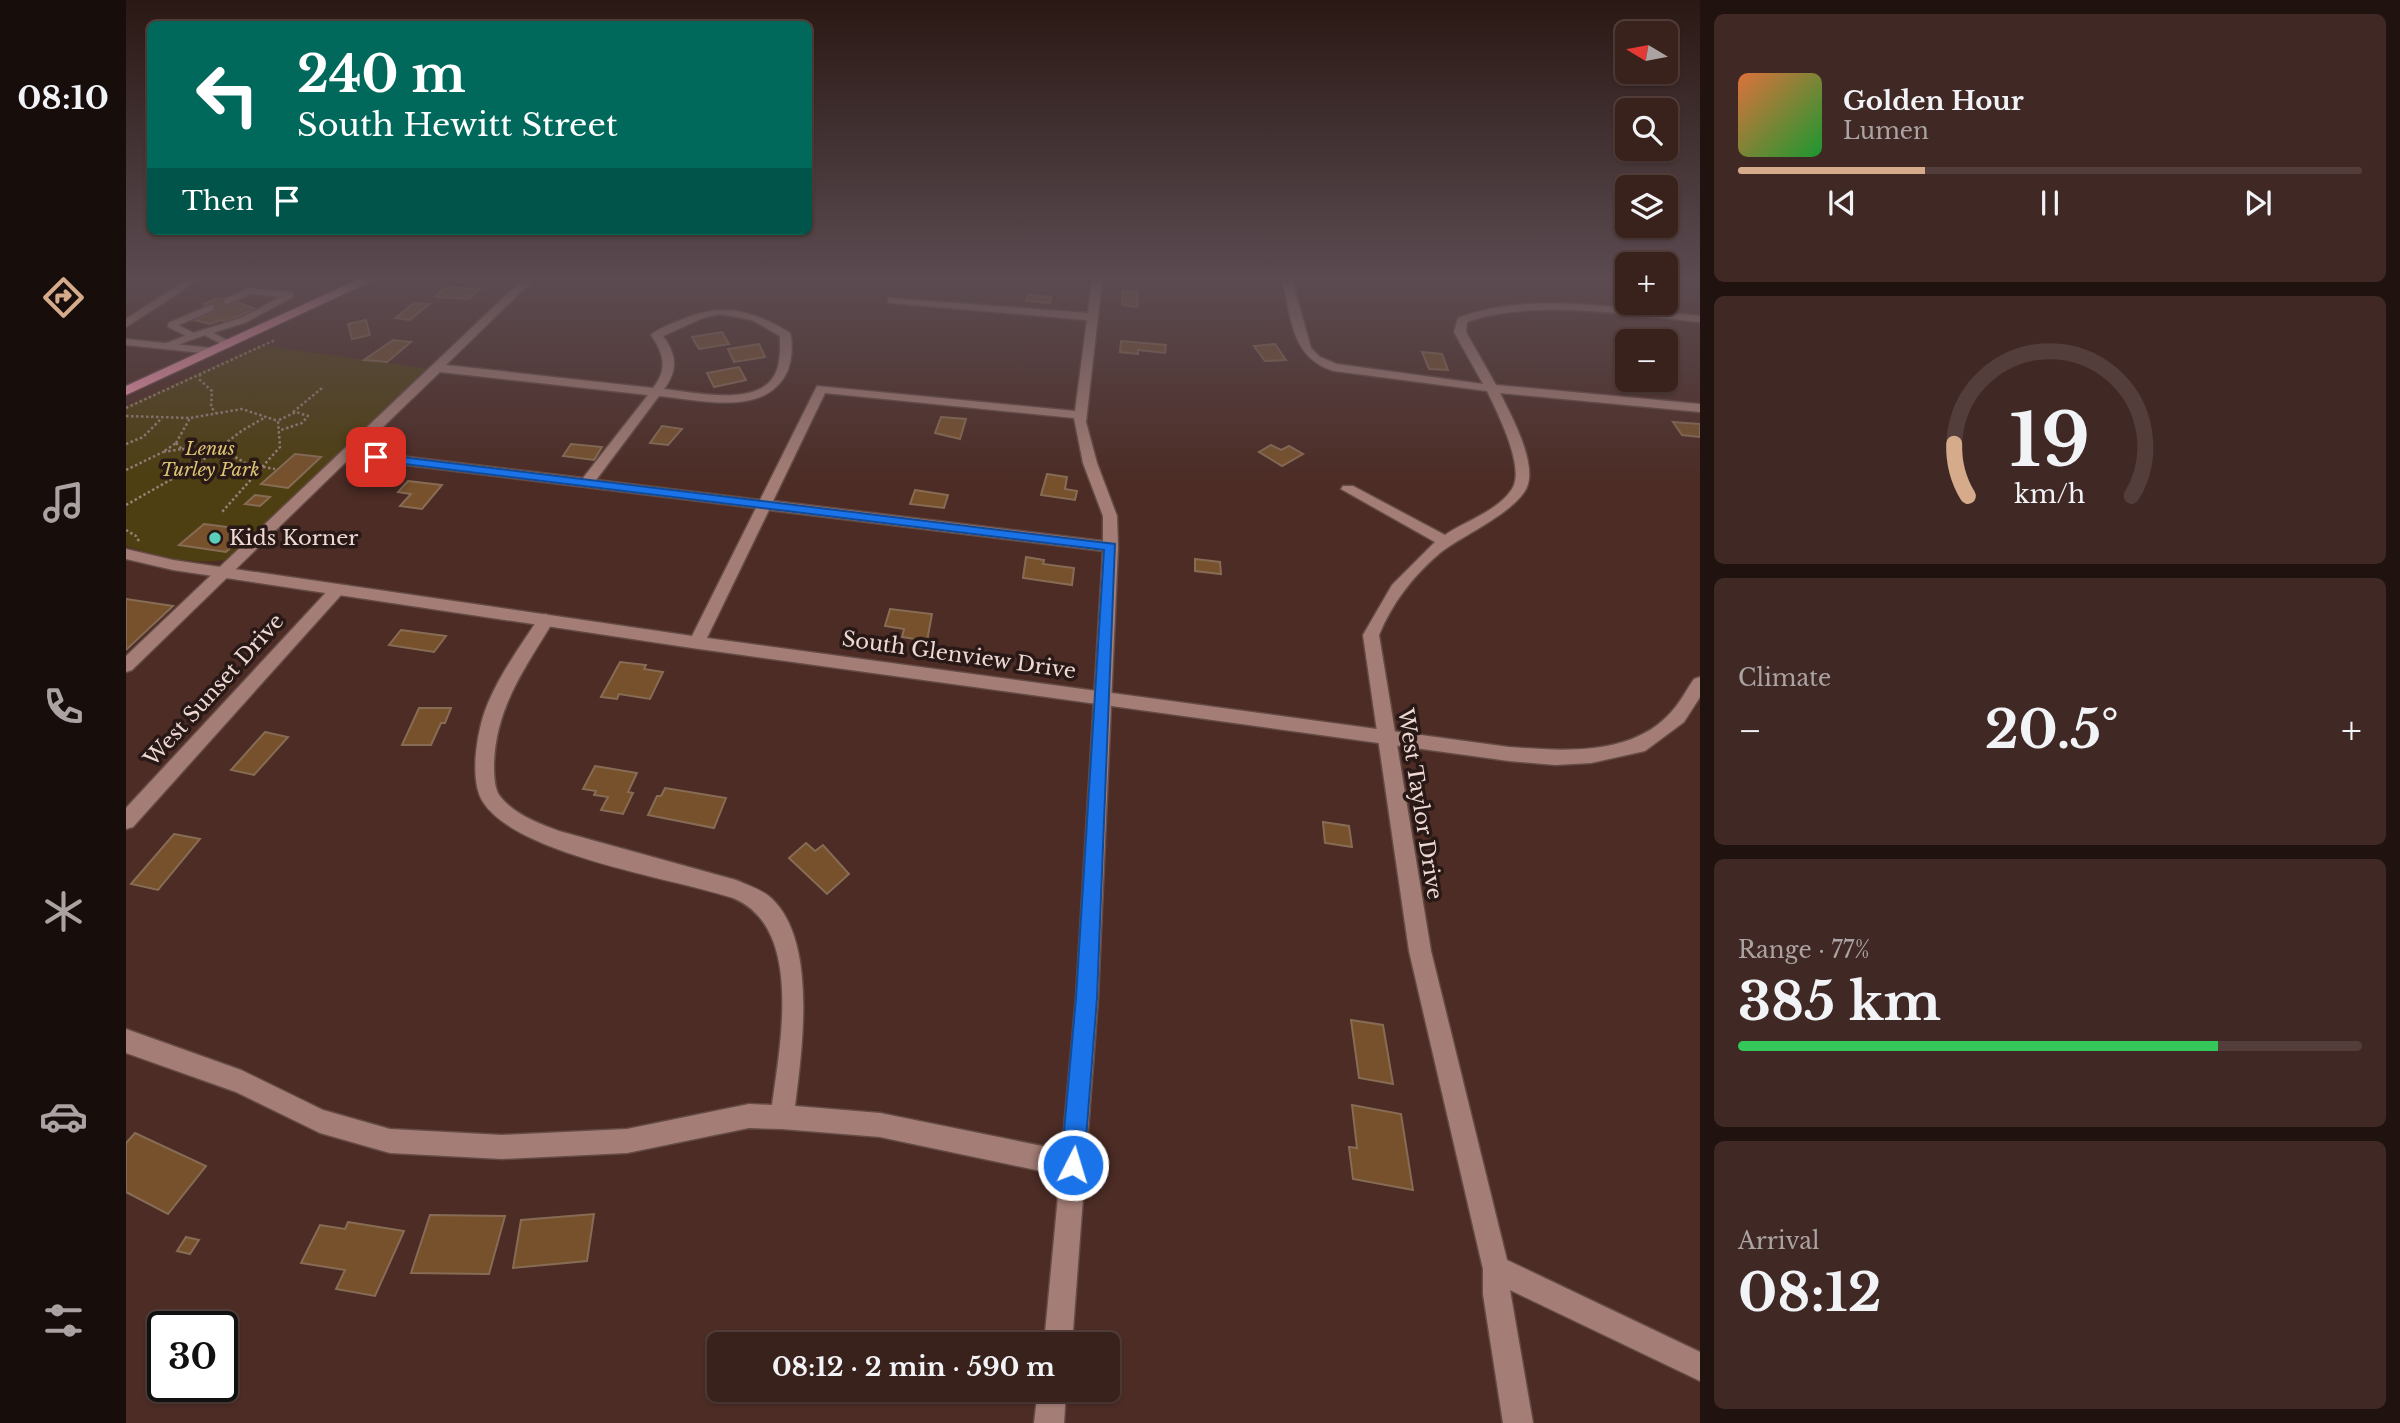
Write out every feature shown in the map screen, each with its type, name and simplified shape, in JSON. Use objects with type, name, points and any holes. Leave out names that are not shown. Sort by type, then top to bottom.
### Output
[{"type":"highway","points":[[126,391],[223,346]]},
{"type":"street","points":[[126,667],[461,346]]},
{"type":"street","points":[[587,482],[667,379],[670,359],[663,346]]},
{"type":"street","points":[[439,368],[743,399],[761,395],[778,385],[788,353],[787,346]]},
{"type":"street","points":[[1059,1332],[1087,998],[1111,547],[1110,516],[1090,463],[1080,415],[1089,346]]},
{"type":"street","points":[[1305,346],[1316,359],[1355,372],[1700,408]]},
{"type":"street","name":"West Taylor Drive","points":[[1469,346],[1516,440],[1523,468],[1522,487],[1512,499],[1446,542],[1420,564],[1378,616],[1371,635],[1420,951],[1496,1269],[1497,1294],[1518,1423]]},
{"type":"street","points":[[697,642],[821,389],[1080,415]]},
{"type":"street","points":[[348,454],[1111,547]]},
{"type":"street","points":[[1348,489],[1446,542]]},
{"type":"street","name":"South Glenview Drive","points":[[126,554],[173,565],[697,642],[1555,758],[1591,756],[1639,747],[1678,717],[1700,682]]},
{"type":"street","name":"West Sunset Drive","points":[[126,821],[337,590]]},
{"type":"street","points":[[546,620],[496,703],[488,741],[486,771],[489,796],[505,815],[537,831],[614,858],[685,874],[754,895],[774,916],[786,942],[793,1027],[782,1117]]},
{"type":"street","points":[[126,1041],[242,1082],[320,1121],[390,1141],[502,1147],[627,1141],[749,1116],[782,1117],[880,1125],[1073,1165]]},
{"type":"street","points":[[1496,1269],[1700,1367]]},
{"type":"street","points":[[1049,1423],[1051,1402]]},
{"type":"lane","points":[[171,346],[212,351]]},
{"type":"path","points":[[126,408],[261,346]]},
{"type":"path","points":[[200,374],[204,386],[212,391],[211,407],[217,413]]},
{"type":"path","points":[[126,416],[190,418],[252,410],[264,418],[278,421],[322,388]]},
{"type":"path","points":[[281,430],[302,423],[308,416],[301,412],[292,413]]},
{"type":"path","points":[[126,444],[143,437],[162,418]]},
{"type":"path","points":[[126,470],[163,453],[176,443],[190,418]]},
{"type":"path","points":[[126,505],[174,480],[264,418]]},
{"type":"path","points":[[222,512],[280,447],[281,430],[278,421]]},
{"type":"path","points":[[176,443],[183,449]]},
{"type":"path","points":[[163,453],[183,449],[225,451],[247,464],[275,469]]},
{"type":"path","points":[[126,530],[136,536],[142,545]]},
{"type":"green space","name":"Lenus Turley Park","points":[[256,346],[430,369],[225,560],[187,560],[126,546],[126,406]]},
{"type":"building","points":[[384,346],[406,346],[387,362],[364,360]]},
{"type":"building","points":[[760,346],[765,357],[734,362],[728,349]]},
{"type":"building","points":[[1121,346],[1166,346],[1165,353],[1138,350],[1138,354],[1120,352]]},
{"type":"building","points":[[1254,346],[1277,346],[1286,360],[1265,361]]},
{"type":"building","points":[[1422,352],[1442,354],[1448,370],[1429,369]]},
{"type":"building","points":[[739,367],[746,380],[714,387],[707,373]]},
{"type":"building","points":[[941,417],[966,419],[960,439],[935,433]]},
{"type":"building","points":[[1673,422],[1700,424],[1700,437],[1682,435]]},
{"type":"building","points":[[662,426],[682,429],[668,445],[650,443]]},
{"type":"building","points":[[571,444],[602,447],[594,460],[563,456]]},
{"type":"building","points":[[1271,445],[1281,450],[1289,446],[1303,454],[1282,466],[1259,452]]},
{"type":"building","points":[[295,454],[321,457],[288,488],[261,484]]},
{"type":"building","points":[[1047,474],[1067,477],[1065,489],[1077,491],[1075,500],[1041,495]]},
{"type":"building","points":[[408,481],[442,485],[422,509],[400,506],[411,494],[398,492]]},
{"type":"building","points":[[915,490],[948,495],[944,508],[910,504]]},
{"type":"building","points":[[255,495],[270,497],[260,506],[245,504]]},
{"type":"building","name":"Kids Korner","points":[[204,524],[250,530],[226,552],[179,545]]},
{"type":"building","points":[[1026,557],[1044,560],[1043,564],[1074,568],[1072,585],[1023,578]]},
{"type":"building","points":[[1195,559],[1220,562],[1221,574],[1195,571]]},
{"type":"building","points":[[126,599],[173,606],[126,650]]},
{"type":"building","points":[[890,609],[932,614],[927,641],[902,637],[904,629],[885,626]]},
{"type":"building","points":[[401,630],[446,636],[434,652],[389,645]]},
{"type":"building","points":[[620,662],[646,665],[644,669],[663,672],[650,699],[619,694],[617,699],[601,697]]},
{"type":"building","points":[[419,708],[451,708],[431,745],[402,745]]},
{"type":"building","points":[[265,732],[288,737],[254,775],[231,770]]},
{"type":"building","points":[[595,766],[637,773],[628,792],[633,793],[623,814],[601,810],[608,797],[594,795],[596,791],[583,789]]},
{"type":"building","points":[[665,788],[726,798],[714,828],[648,815],[657,796],[661,796]]},
{"type":"building","points":[[1323,822],[1349,826],[1352,847],[1325,843]]},
{"type":"building","points":[[174,834],[200,839],[158,890],[131,884]]},
{"type":"building","points":[[806,843],[815,851],[823,845],[849,874],[827,894],[789,858]]},
{"type":"building","points":[[1351,1020],[1383,1025],[1393,1084],[1359,1078]]},
{"type":"building","points":[[1352,1105],[1401,1114],[1413,1190],[1353,1179],[1349,1147],[1357,1148]]},
{"type":"building","points":[[135,1133],[206,1166],[168,1214],[126,1192],[126,1143]]},
{"type":"building","points":[[594,1214],[587,1261],[513,1268],[521,1220]]},
{"type":"building","points":[[430,1215],[505,1216],[489,1274],[411,1273]]},
{"type":"building","points":[[348,1222],[404,1231],[375,1296],[336,1289],[345,1270],[301,1263],[320,1225],[345,1229]]},
{"type":"building","points":[[186,1237],[199,1240],[190,1254],[177,1251]]},
{"type":"place","name":"Kids Korner","points":[[215,538]]},
{"type":"route","points":[[376,457],[831,515],[1111,547],[1087,998],[1073,1165]]}]
